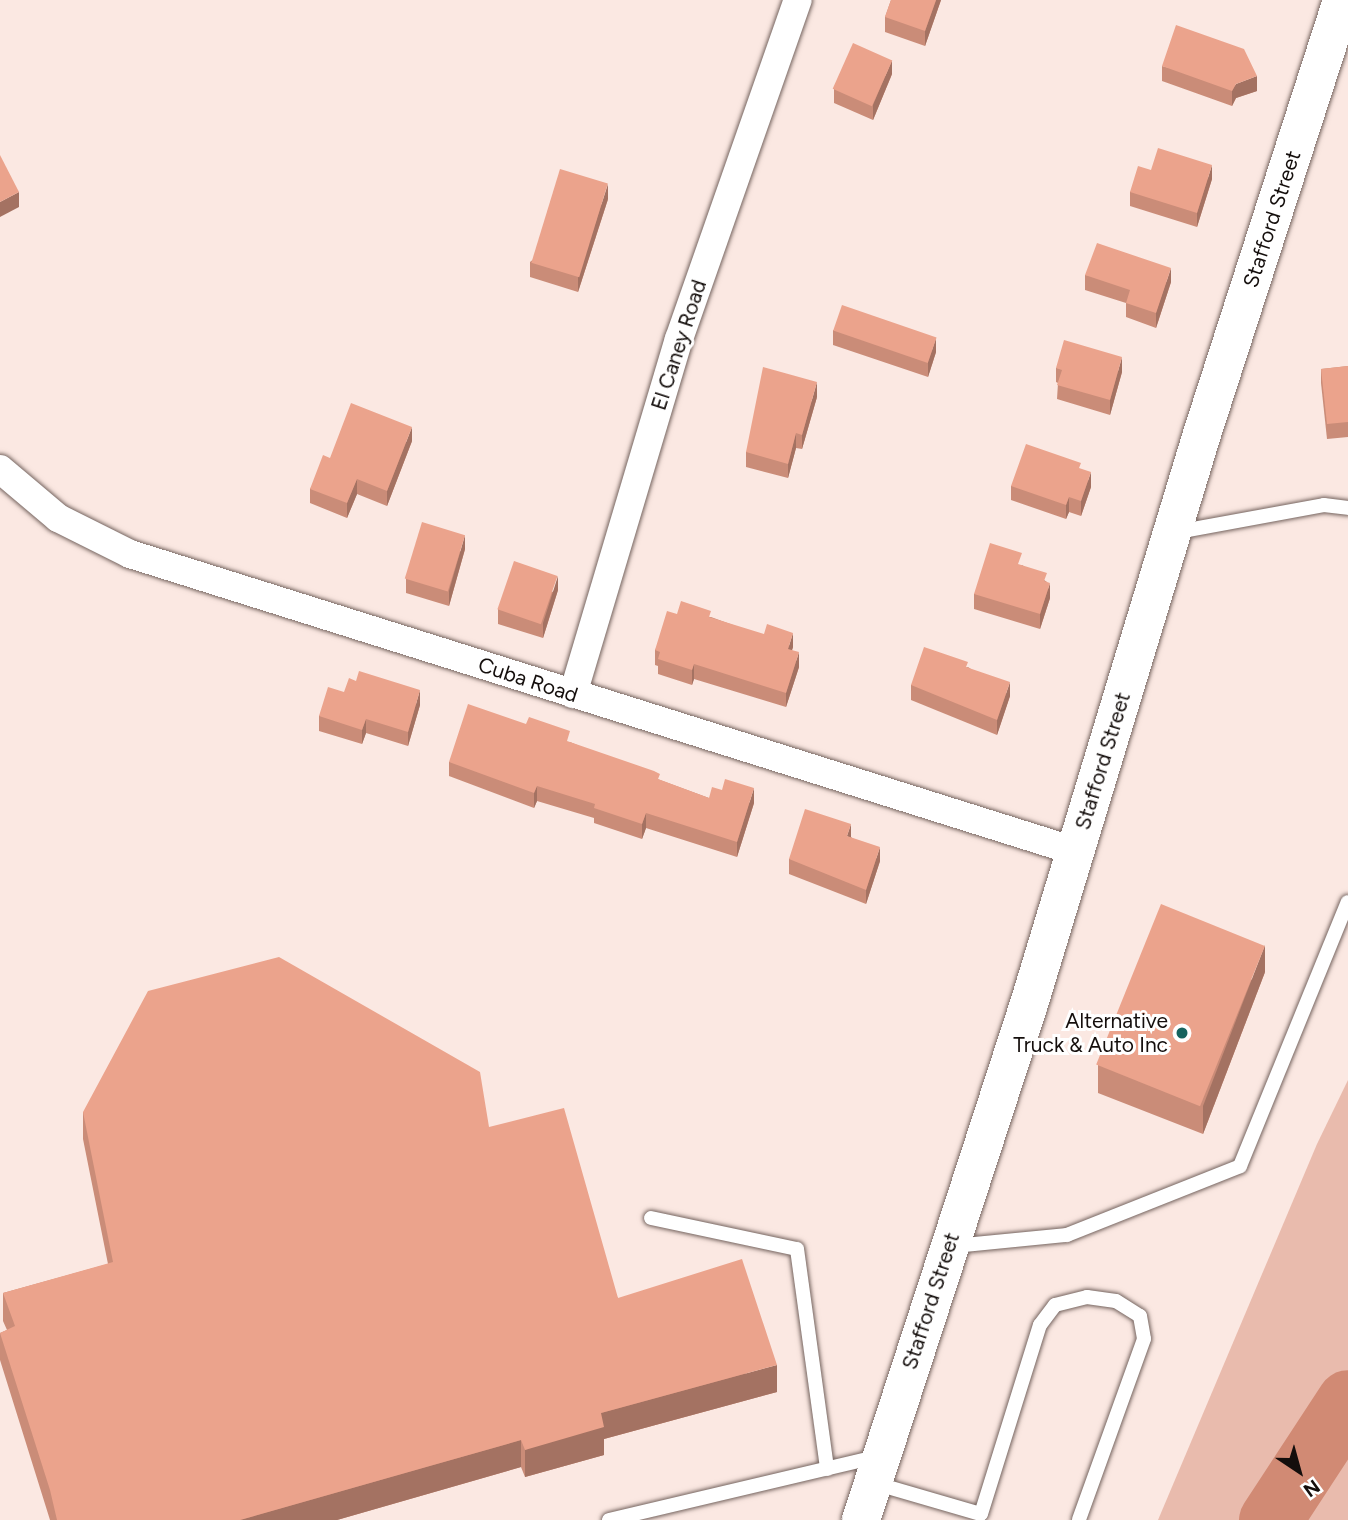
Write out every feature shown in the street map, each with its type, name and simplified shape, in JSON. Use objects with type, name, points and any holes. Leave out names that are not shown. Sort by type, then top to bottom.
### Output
[{"type":"main road","name":"Stafford Street","points":[[861,1520],[1075,851],[1342,0]]},
{"type":"street","name":"El Caney Road","points":[[573,694],[679,339],[798,0]]},
{"type":"street","name":"Cuba Road","points":[[0,469],[58,519],[130,554],[1075,851]]},
{"type":"lane","points":[[1173,532],[1324,505],[1348,508]]},
{"type":"lane","points":[[949,1246],[1067,1235],[1240,1166],[1348,902]]},
{"type":"lane","points":[[651,1218],[797,1249],[827,1469]]},
{"type":"lane","points":[[609,1520],[827,1469],[877,1469],[980,1517],[1040,1325],[1055,1304],[1087,1297],[1116,1301],[1140,1316],[1144,1339],[1079,1520]]},
{"type":"shaded area","points":[[1348,1080],[1348,1520],[1158,1520],[1317,1144]]},
{"type":"building","points":[[891,0],[936,0],[925,31],[885,17]]},
{"type":"building","points":[[1176,25],[1244,49],[1257,76],[1236,84],[1232,91],[1162,66]]},
{"type":"building","points":[[853,43],[892,60],[872,106],[833,89]]},
{"type":"building","points":[[1158,148],[1212,165],[1197,213],[1130,192],[1138,166],[1151,170]]},
{"type":"building","points":[[0,155],[19,192],[0,202]]},
{"type":"building","points":[[560,169],[608,184],[579,277],[531,263]]},
{"type":"building","points":[[1097,243],[1171,268],[1156,313],[1126,303],[1130,290],[1085,275]]},
{"type":"building","points":[[842,305],[937,338],[928,363],[833,331]]},
{"type":"building","points":[[1064,340],[1122,357],[1110,400],[1057,385],[1062,370],[1056,368]]},
{"type":"building","points":[[1348,366],[1348,422],[1327,424],[1321,369]]},
{"type":"building","points":[[763,367],[817,382],[802,435],[796,433],[788,464],[746,452]]},
{"type":"building","points":[[351,403],[412,427],[387,491],[357,479],[347,503],[310,489],[323,455],[330,458]]},
{"type":"building","points":[[1026,444],[1081,463],[1079,468],[1091,472],[1081,501],[1069,497],[1066,505],[1011,486]]},
{"type":"building","points":[[422,522],[465,535],[448,592],[405,578]]},
{"type":"building","points":[[990,543],[1022,553],[1018,564],[1047,573],[1044,581],[1050,583],[1040,614],[974,594]]},
{"type":"building","points":[[514,561],[557,576],[541,624],[497,609]]},
{"type":"building","points":[[681,601],[711,611],[709,617],[764,634],[767,624],[793,633],[788,649],[799,652],[786,693],[694,664],[692,670],[658,659],[660,652],[655,650],[667,611],[677,614]]},
{"type":"building","points":[[924,647],[968,662],[966,667],[1010,682],[997,720],[911,685]]},
{"type":"building","points":[[359,671],[420,690],[408,732],[366,719],[362,730],[319,716],[328,687],[344,692],[349,678],[356,681]]},
{"type":"building","points":[[468,704],[526,724],[529,717],[570,731],[567,741],[654,771],[660,774],[658,779],[709,798],[712,787],[722,790],[725,779],[754,788],[737,842],[646,813],[642,824],[594,808],[595,804],[537,786],[534,793],[449,762]]},
{"type":"building","points":[[805,809],[851,824],[847,836],[880,847],[866,890],[789,859]]},
{"type":"building","name":"Alternative Truck & Auto Inc","points":[[1161,904],[1265,946],[1200,1106],[1096,1064]]},
{"type":"building","points":[[279,957],[480,1072],[489,1127],[564,1108],[618,1298],[742,1259],[777,1365],[601,1413],[604,1427],[525,1450],[521,1440],[240,1520],[57,1520],[0,1333],[15,1326],[3,1293],[113,1262],[83,1112],[148,991]]},
{"type":"waterway","points":[[1270,1520],[1348,1401]]},
{"type":"place","name":"Alternative Truck & Auto Inc","points":[[1182,1033]]}]
